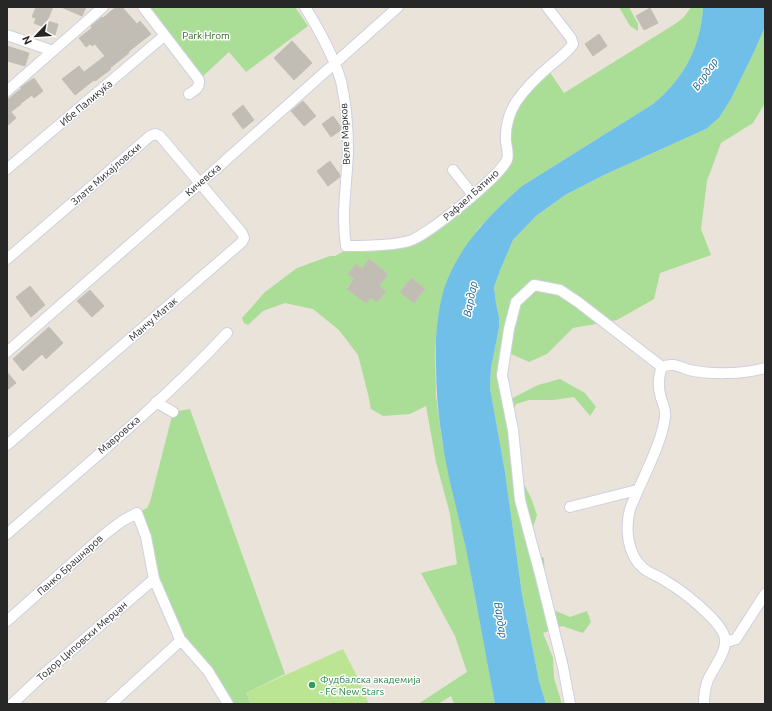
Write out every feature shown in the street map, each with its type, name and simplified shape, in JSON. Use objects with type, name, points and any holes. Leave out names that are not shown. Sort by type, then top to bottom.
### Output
[{"type":"street","points":[[7,91],[103,7]]},
{"type":"street","points":[[143,7],[199,80],[198,88],[189,94]]},
{"type":"street","name":"Веле Марков","points":[[305,7],[317,27],[334,63],[340,81],[346,115],[348,150],[344,217],[346,246]]},
{"type":"street","name":"Кичевска","points":[[7,352],[200,184],[398,7]]},
{"type":"street","name":"Рафаел Батино","points":[[346,246],[400,243],[410,241],[432,228],[473,194],[502,167],[507,160],[506,127],[509,115],[521,95],[537,77],[566,53],[574,44],[547,7]]},
{"type":"street","points":[[7,35],[53,51]]},
{"type":"street","name":"Ибе Паликуќа","points":[[7,169],[164,36]]},
{"type":"street","name":"Злате Михајловски","points":[[7,259],[150,136],[155,134],[160,136],[200,184]]},
{"type":"street","points":[[453,170],[473,194]]},
{"type":"street","name":"Манчу Матак","points":[[7,444],[242,242],[244,238],[242,233],[200,184]]},
{"type":"street","points":[[570,704],[563,667],[520,500],[513,430],[502,375],[509,330],[516,302],[534,285],[560,290],[578,302],[662,367]]},
{"type":"street","name":"Мавровска","points":[[7,534],[156,402],[202,359],[227,333]]},
{"type":"street","points":[[662,367],[670,364],[690,370],[705,372],[730,372],[765,368]]},
{"type":"street","points":[[662,367],[659,378],[659,387],[666,416],[660,438],[630,509],[627,530],[632,550],[638,563],[644,569],[664,580],[695,602],[716,622],[722,632],[725,639],[720,658],[708,680],[705,689],[704,704]]},
{"type":"street","points":[[156,402],[173,412]]},
{"type":"street","points":[[570,507],[637,490]]},
{"type":"street","name":"Панко Брашнаров","points":[[7,621],[105,534],[122,521],[137,513],[146,537],[154,579]]},
{"type":"street","points":[[154,579],[180,639],[208,671],[228,704]]},
{"type":"street","name":"Тодор Циповски Мерџан","points":[[12,704],[44,674],[154,579]]},
{"type":"street","points":[[725,639],[730,641],[736,639],[765,594]]},
{"type":"street","points":[[111,704],[178,643],[180,639]]},
{"type":"green space","name":"Park Hrom","points":[[150,7],[295,7],[308,26],[246,72],[229,52],[203,76]]},
{"type":"green space","points":[[619,7],[629,7],[638,24],[638,31],[630,26]]},
{"type":"green space","points":[[691,7],[703,7],[699,35],[689,61],[674,84],[653,104],[522,186],[478,229],[445,288],[438,316],[435,350],[436,396],[442,441],[466,548],[495,704],[454,704],[451,696],[438,704],[418,704],[467,672],[455,636],[421,573],[457,564],[450,514],[436,462],[426,406],[410,414],[383,416],[371,409],[358,355],[339,330],[313,309],[285,303],[263,311],[248,325],[244,323],[242,318],[265,292],[297,268],[330,256],[335,256],[354,246],[409,241],[502,167],[507,121],[547,68],[564,93],[684,17]],"holes":[[[369,259],[388,274],[379,286],[386,291],[377,302],[371,297],[366,303],[347,288],[354,279],[356,264],[362,269]],[[411,278],[425,289],[414,303],[400,292]]]},
{"type":"green space","points":[[765,27],[765,103],[753,123],[721,143],[707,181],[701,229],[711,255],[660,273],[654,299],[617,320],[573,328],[547,354],[529,362],[509,353],[505,384],[509,400],[538,385],[560,379],[585,393],[596,407],[590,416],[574,397],[553,400],[529,400],[516,404],[507,425],[521,478],[531,498],[537,515],[532,530],[530,550],[544,558],[545,592],[549,608],[570,617],[587,611],[591,622],[583,633],[562,626],[543,633],[553,658],[554,678],[562,704],[546,704],[539,681],[522,594],[505,472],[490,388],[491,368],[499,328],[499,317],[494,287],[513,240],[536,216],[565,195],[606,174],[706,129],[719,118],[731,99]]},
{"type":"green space","points":[[190,409],[285,674],[246,693],[251,704],[228,704],[180,639],[163,599],[137,513],[147,508],[150,502],[173,412]]},
{"type":"green space","name":"Фудбалска академија - FC New Stars","points":[[343,649],[369,704],[251,704],[246,693]]},
{"type":"water","name":"Вардар","points":[[703,7],[765,7],[765,27],[731,99],[719,118],[706,129],[606,174],[565,195],[536,216],[513,240],[494,287],[499,317],[499,328],[491,368],[490,388],[505,472],[522,594],[539,681],[546,704],[495,704],[466,549],[444,453],[439,420],[436,383],[436,345],[438,317],[444,289],[457,259],[466,246],[498,208],[522,186],[653,104],[674,84],[689,61],[699,35]]},
{"type":"building","points":[[36,7],[53,7],[47,21],[58,24],[54,38],[43,34],[46,28],[34,23],[36,18],[32,17]]},
{"type":"building","points":[[61,7],[86,7],[82,16]]},
{"type":"building","points":[[116,7],[122,7],[137,24],[140,21],[151,34],[128,52],[129,53],[110,68],[111,69],[75,95],[62,79],[79,66],[84,72],[105,56],[95,44],[92,46],[90,44],[86,47],[79,38],[92,28],[91,26]]},
{"type":"building","points":[[650,8],[658,23],[644,30],[636,16]]},
{"type":"building","points":[[599,34],[607,46],[593,56],[585,44]]},
{"type":"building","points":[[292,41],[312,63],[294,80],[274,58]]},
{"type":"building","points":[[7,46],[29,53],[25,66],[7,61]]},
{"type":"building","points":[[34,78],[43,91],[34,98],[32,95],[11,112],[16,118],[7,126],[7,100],[21,89],[21,87]]},
{"type":"building","points":[[303,101],[316,116],[304,126],[291,111]]},
{"type":"building","points":[[243,105],[254,120],[243,129],[232,114]]},
{"type":"building","points":[[333,116],[341,127],[341,130],[331,137],[322,124]]},
{"type":"building","points":[[330,161],[340,177],[328,186],[317,171]]},
{"type":"building","points":[[369,259],[388,274],[379,286],[386,291],[377,302],[371,297],[366,303],[347,289],[354,279],[348,274],[356,264],[362,269]]},
{"type":"building","points":[[411,278],[425,289],[414,303],[400,292]]},
{"type":"building","points":[[30,286],[45,305],[31,317],[16,297]]},
{"type":"building","points":[[90,290],[104,306],[92,317],[77,301]]},
{"type":"building","points":[[49,327],[63,343],[46,359],[42,354],[23,371],[13,359]]},
{"type":"building","points":[[7,372],[16,383],[7,390]]},
{"type":"place","name":"Фудбалска академија - FC New Stars","points":[[312,685]]}]
